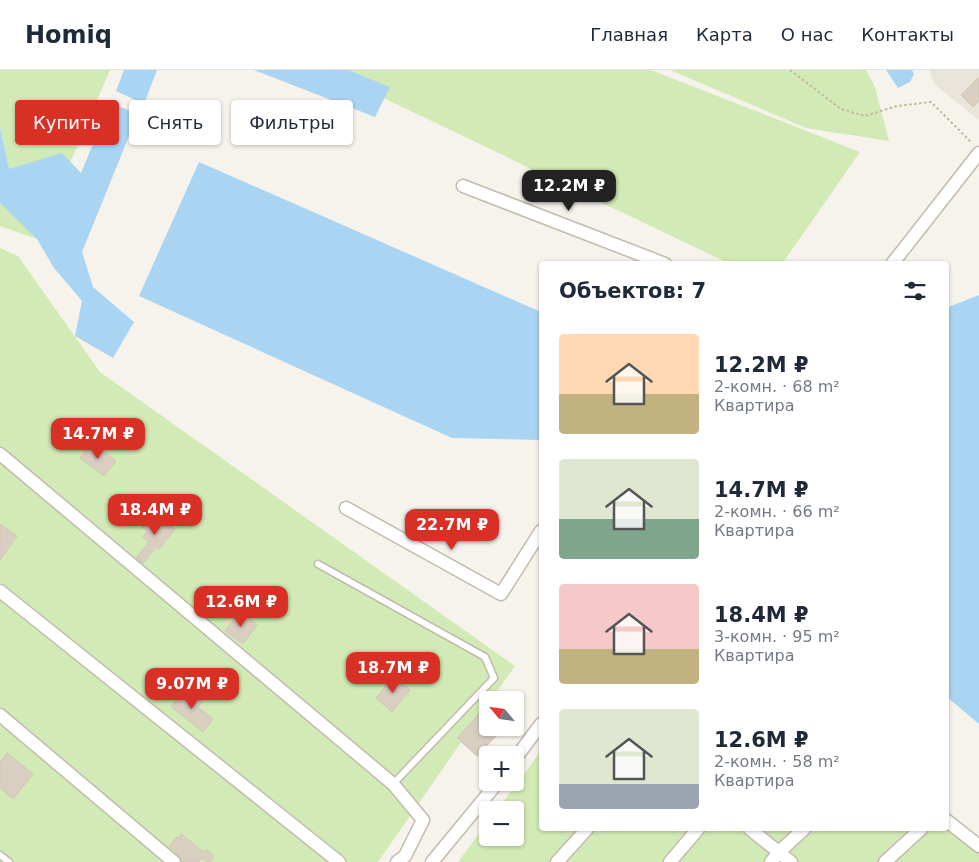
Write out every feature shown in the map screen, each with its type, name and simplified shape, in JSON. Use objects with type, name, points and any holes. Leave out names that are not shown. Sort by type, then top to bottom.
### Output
[{"type":"street","points":[[894,261],[976,148]]},
{"type":"street","points":[[463,186],[657,261]]},
{"type":"street","points":[[0,454],[393,784],[423,820],[405,856],[398,862]]},
{"type":"street","points":[[346,508],[501,594],[539,534]]},
{"type":"street","points":[[0,591],[340,862]]},
{"type":"street","points":[[0,714],[174,862]]},
{"type":"street","points":[[524,747],[539,727]]},
{"type":"street","points":[[432,862],[491,791]]},
{"type":"street","points":[[949,822],[979,846]]},
{"type":"street","points":[[557,862],[585,831]]},
{"type":"street","points":[[670,862],[696,831]]},
{"type":"street","points":[[752,831],[775,857],[790,862]]},
{"type":"street","points":[[775,857],[802,831]]},
{"type":"street","points":[[885,862],[918,831]]},
{"type":"lane","points":[[318,564],[486,657],[494,678],[393,784]]},
{"type":"lane","points":[[0,855],[9,862]]},
{"type":"path","points":[[790,70],[841,109],[865,116],[897,106],[931,102],[976,148]]},
{"type":"shaded area","points":[[929,70],[979,70],[979,120],[935,85]]},
{"type":"green space","points":[[0,70],[110,70],[97,100],[15,100],[15,145],[78,145],[37,239],[0,226],[0,176],[9,169],[0,127]]},
{"type":"green space","points":[[325,70],[651,70],[860,152],[784,261],[724,261]]},
{"type":"green space","points":[[670,70],[866,70],[875,87],[889,141],[806,128]]},
{"type":"green space","points":[[0,248],[18,256],[100,372],[515,666],[497,691],[479,691],[479,717],[378,862],[0,862]]},
{"type":"green space","points":[[539,754],[539,831],[949,831],[949,820],[979,843],[979,862],[458,862],[479,834],[479,846],[524,846],[524,801],[504,801],[511,791],[524,791],[524,774]]},
{"type":"water","points":[[124,70],[157,70],[146,100],[135,100],[116,91]]},
{"type":"water","points":[[254,70],[348,70],[390,87],[375,117],[353,108],[353,100],[331,100]]},
{"type":"water","points":[[886,70],[912,70],[914,74],[910,82],[898,88]]},
{"type":"water","points":[[119,107],[129,110],[129,136],[82,252],[93,287],[134,322],[113,358],[75,336],[82,301],[54,268],[37,239],[0,203],[0,127],[9,169],[62,153],[81,173],[93,145],[119,145]]},
{"type":"water","points":[[199,162],[539,311],[539,440],[452,438],[139,296]]},
{"type":"water","points":[[979,295],[979,724],[949,699],[949,307]]},
{"type":"building","points":[[979,77],[979,101],[973,107],[961,95]]},
{"type":"building","points":[[92,443],[116,461],[104,476],[80,458]]},
{"type":"building","points":[[158,515],[175,529],[159,549],[156,547],[143,563],[136,558],[149,542],[143,537],[147,531],[142,527],[149,519],[152,521]]},
{"type":"building","points":[[0,524],[17,536],[0,560]]},
{"type":"building","points":[[240,612],[257,625],[243,644],[225,631]]},
{"type":"building","points":[[394,676],[410,690],[392,712],[376,698]]},
{"type":"building","points":[[185,688],[202,702],[198,707],[213,719],[203,732],[171,707]]},
{"type":"building","points":[[479,714],[479,736],[496,736],[487,746],[479,746],[479,754],[477,756],[457,738]]},
{"type":"building","points":[[7,753],[33,774],[13,799],[0,788],[0,762]]},
{"type":"building","points":[[181,834],[204,852],[207,850],[214,856],[210,862],[202,858],[199,862],[182,862],[180,856],[169,846]]}]
